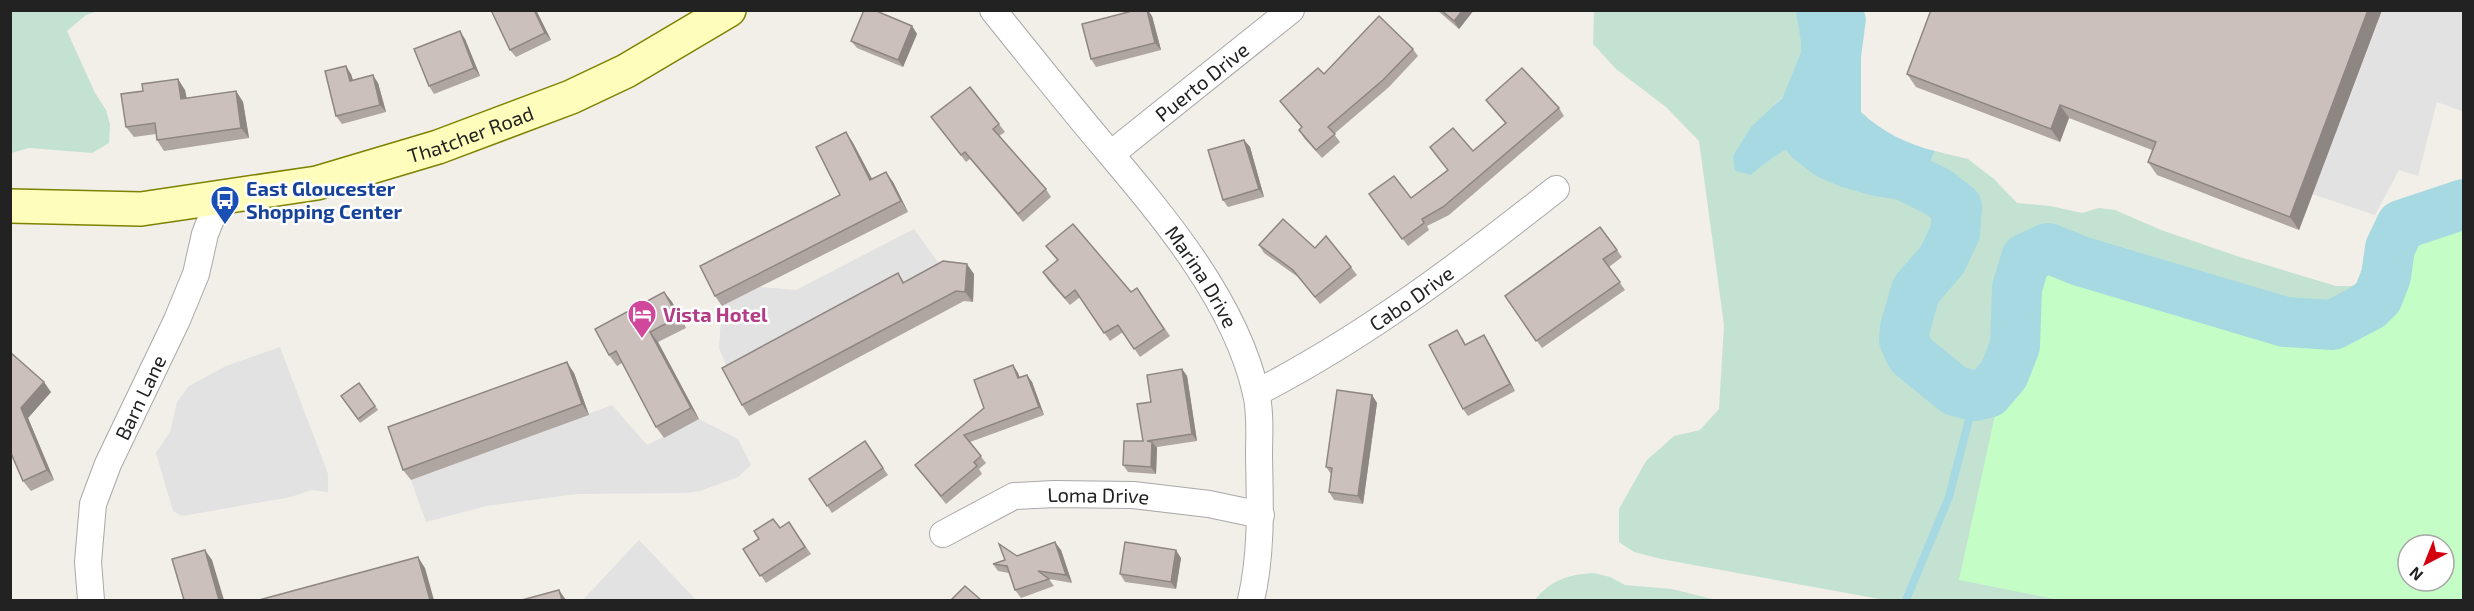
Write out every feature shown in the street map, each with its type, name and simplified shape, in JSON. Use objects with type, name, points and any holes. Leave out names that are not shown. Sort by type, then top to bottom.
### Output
[{"type":"main road","name":"Thatcher Road","points":[[10,206],[141,209],[317,183],[438,147],[571,97],[626,71],[729,10]]},
{"type":"street","name":"Marina Drive","points":[[993,10],[1155,208],[1202,271],[1240,344],[1256,393],[1261,515],[1257,573],[1251,600]]},
{"type":"street","name":"Puerto Drive","points":[[1111,154],[1291,10]]},
{"type":"street","name":"Cabo Drive","points":[[1256,393],[1310,365],[1378,322],[1458,267],[1556,189]]},
{"type":"street","name":"Barn Lane","points":[[91,600],[88,562],[93,504],[108,464],[177,320],[196,274],[205,234],[219,199]]},
{"type":"street","name":"Loma Drive","points":[[943,534],[1014,496],[1133,495],[1209,504],[1261,515]]},
{"type":"green space","points":[[11,10],[98,11],[86,15],[67,31],[95,93],[106,110],[110,125],[109,143],[92,153],[29,148],[11,153]]},
{"type":"green space","points":[[1594,11],[1813,11],[1818,56],[1809,73],[1775,104],[1751,175],[1771,159],[1794,146],[1816,143],[1866,170],[1888,177],[1909,179],[1923,172],[1935,151],[1968,159],[1994,179],[2017,203],[2050,206],[2082,213],[2099,208],[2115,210],[2161,230],[2336,286],[2352,286],[2366,276],[2395,212],[2431,194],[2463,182],[2463,600],[1885,600],[1661,559],[1634,552],[1619,542],[1619,509],[1646,461],[1674,436],[1700,430],[1719,409],[1724,325],[1699,141],[1666,107],[1616,69],[1593,44]]},
{"type":"green space","points":[[2463,204],[2463,600],[2059,600],[1959,580],[2004,374],[2021,332],[2032,275],[2040,266],[2051,259],[2063,257],[2285,322],[2333,325],[2369,306],[2378,297],[2386,276],[2390,248],[2401,225]]},
{"type":"green space","points":[[1594,573],[1610,577],[1625,585],[1672,589],[1716,600],[1535,600],[1547,587],[1561,579]]},
{"type":"shaded area","points":[[2382,11],[2463,11],[2464,112],[2437,102],[2418,176],[2399,170],[2375,215],[2312,194]]},
{"type":"shaded area","points":[[914,229],[940,265],[727,367],[719,348],[722,306],[760,287],[796,290]]},
{"type":"shaded area","points":[[280,347],[328,474],[328,492],[311,490],[291,497],[182,516],[173,511],[156,453],[170,432],[177,402],[189,386],[226,366]]},
{"type":"shaded area","points":[[612,405],[647,445],[699,419],[738,439],[751,465],[738,477],[700,491],[577,494],[486,506],[426,522],[411,480]]},
{"type":"shaded area","points":[[639,540],[696,600],[583,600]]},
{"type":"water","points":[[1813,11],[1864,11],[1866,19],[1861,57],[1861,112],[1877,126],[1895,136],[1935,151],[1928,166],[1917,177],[1899,179],[1877,174],[1855,165],[1826,146],[1816,143],[1794,146],[1771,159],[1751,175],[1735,171],[1733,156],[1751,127],[1809,73],[1818,56]]},
{"type":"building","points":[[491,10],[534,10],[545,33],[510,50]]},
{"type":"building","points":[[864,10],[874,10],[912,26],[898,60],[851,41]]},
{"type":"building","points":[[1136,10],[1147,10],[1155,43],[1091,59],[1082,24]]},
{"type":"building","points":[[1441,10],[1463,10],[1454,21]]},
{"type":"building","points":[[1931,10],[2368,10],[2290,217],[2148,162],[2156,142],[2060,105],[2051,129],[1907,74]]},
{"type":"building","points":[[1379,16],[1413,49],[1383,80],[1328,127],[1335,134],[1316,150],[1299,130],[1302,127],[1280,101],[1318,68],[1324,74]]},
{"type":"building","points":[[460,31],[474,68],[429,86],[414,49]]},
{"type":"building","points":[[346,66],[350,81],[373,75],[380,105],[336,116],[325,71]]},
{"type":"building","points":[[1522,68],[1559,108],[1443,207],[1422,219],[1424,223],[1402,239],[1369,194],[1394,176],[1411,198],[1448,170],[1430,147],[1453,128],[1473,151],[1506,123],[1486,100]]},
{"type":"building","points":[[178,79],[181,99],[236,91],[241,128],[157,140],[155,123],[126,127],[121,94],[143,91],[142,84]]},
{"type":"building","points":[[970,87],[999,124],[993,129],[1046,189],[1018,214],[965,152],[961,155],[931,117]]},
{"type":"building","points":[[846,132],[870,180],[886,172],[901,201],[715,296],[700,266],[840,195],[816,147]]},
{"type":"building","points":[[1244,140],[1259,189],[1223,200],[1208,150]]},
{"type":"building","points":[[1283,219],[1315,248],[1326,236],[1351,267],[1315,297],[1293,270],[1259,245]]},
{"type":"building","points":[[1073,224],[1131,292],[1137,288],[1164,329],[1134,349],[1118,325],[1104,333],[1075,290],[1065,298],[1043,272],[1058,260],[1046,246]]},
{"type":"building","points":[[1600,227],[1617,250],[1603,259],[1620,282],[1536,341],[1505,296]]},
{"type":"building","points":[[943,261],[967,264],[965,292],[956,291],[742,405],[722,368],[898,273],[903,283]]},
{"type":"building","points":[[664,292],[678,317],[650,332],[691,408],[656,427],[616,351],[609,355],[595,329]]},
{"type":"building","points":[[1457,330],[1465,345],[1484,335],[1510,384],[1463,409],[1429,345]]},
{"type":"building","points":[[10,352],[44,382],[21,408],[47,470],[23,481],[10,451]]},
{"type":"building","points":[[567,362],[582,404],[403,470],[388,427]]},
{"type":"building","points":[[1013,365],[1018,378],[1027,375],[1039,407],[964,435],[981,456],[974,462],[977,466],[941,496],[915,465],[984,408],[974,380]]},
{"type":"building","points":[[1182,369],[1192,434],[1147,441],[1152,442],[1151,467],[1123,465],[1124,441],[1143,441],[1137,404],[1151,402],[1147,375]]},
{"type":"building","points":[[359,383],[375,406],[358,419],[341,396]]},
{"type":"building","points":[[1337,390],[1372,395],[1358,496],[1329,492],[1332,468],[1326,467]]},
{"type":"building","points":[[865,441],[883,468],[827,506],[809,479]]},
{"type":"building","points":[[773,519],[780,528],[789,522],[805,547],[760,576],[743,549],[759,539],[754,531]]},
{"type":"building","points":[[1055,542],[1066,575],[1038,571],[1049,579],[1015,590],[1007,566],[993,564],[1005,560],[999,544],[1017,556]]},
{"type":"building","points":[[1125,542],[1176,550],[1171,582],[1120,574]]},
{"type":"building","points":[[205,550],[219,600],[184,600],[172,559]]},
{"type":"building","points":[[418,557],[430,600],[259,600]]},
{"type":"building","points":[[965,586],[981,600],[951,600]]},
{"type":"building","points":[[559,590],[562,600],[522,600]]},
{"type":"waterway","points":[[1821,10],[1826,57],[1803,114],[1809,139],[1828,154],[1849,163],[1903,175],[1938,192],[1957,207],[1955,233],[1942,260],[1916,290],[1905,328],[1904,340],[1911,355],[1955,391],[1975,396],[1988,393],[2004,374],[2015,346],[2017,288],[2026,258],[2048,248],[2080,261],[2285,322],[2333,325],[2369,306],[2378,297],[2386,276],[2390,248],[2401,225],[2464,204]]},
{"type":"waterway","points":[[1906,600],[1949,497],[1975,396]]},
{"type":"place","name":"East Gloucester Shopping Center","points":[[225,226]]},
{"type":"place","name":"Vista Hotel","points":[[642,340]]}]
